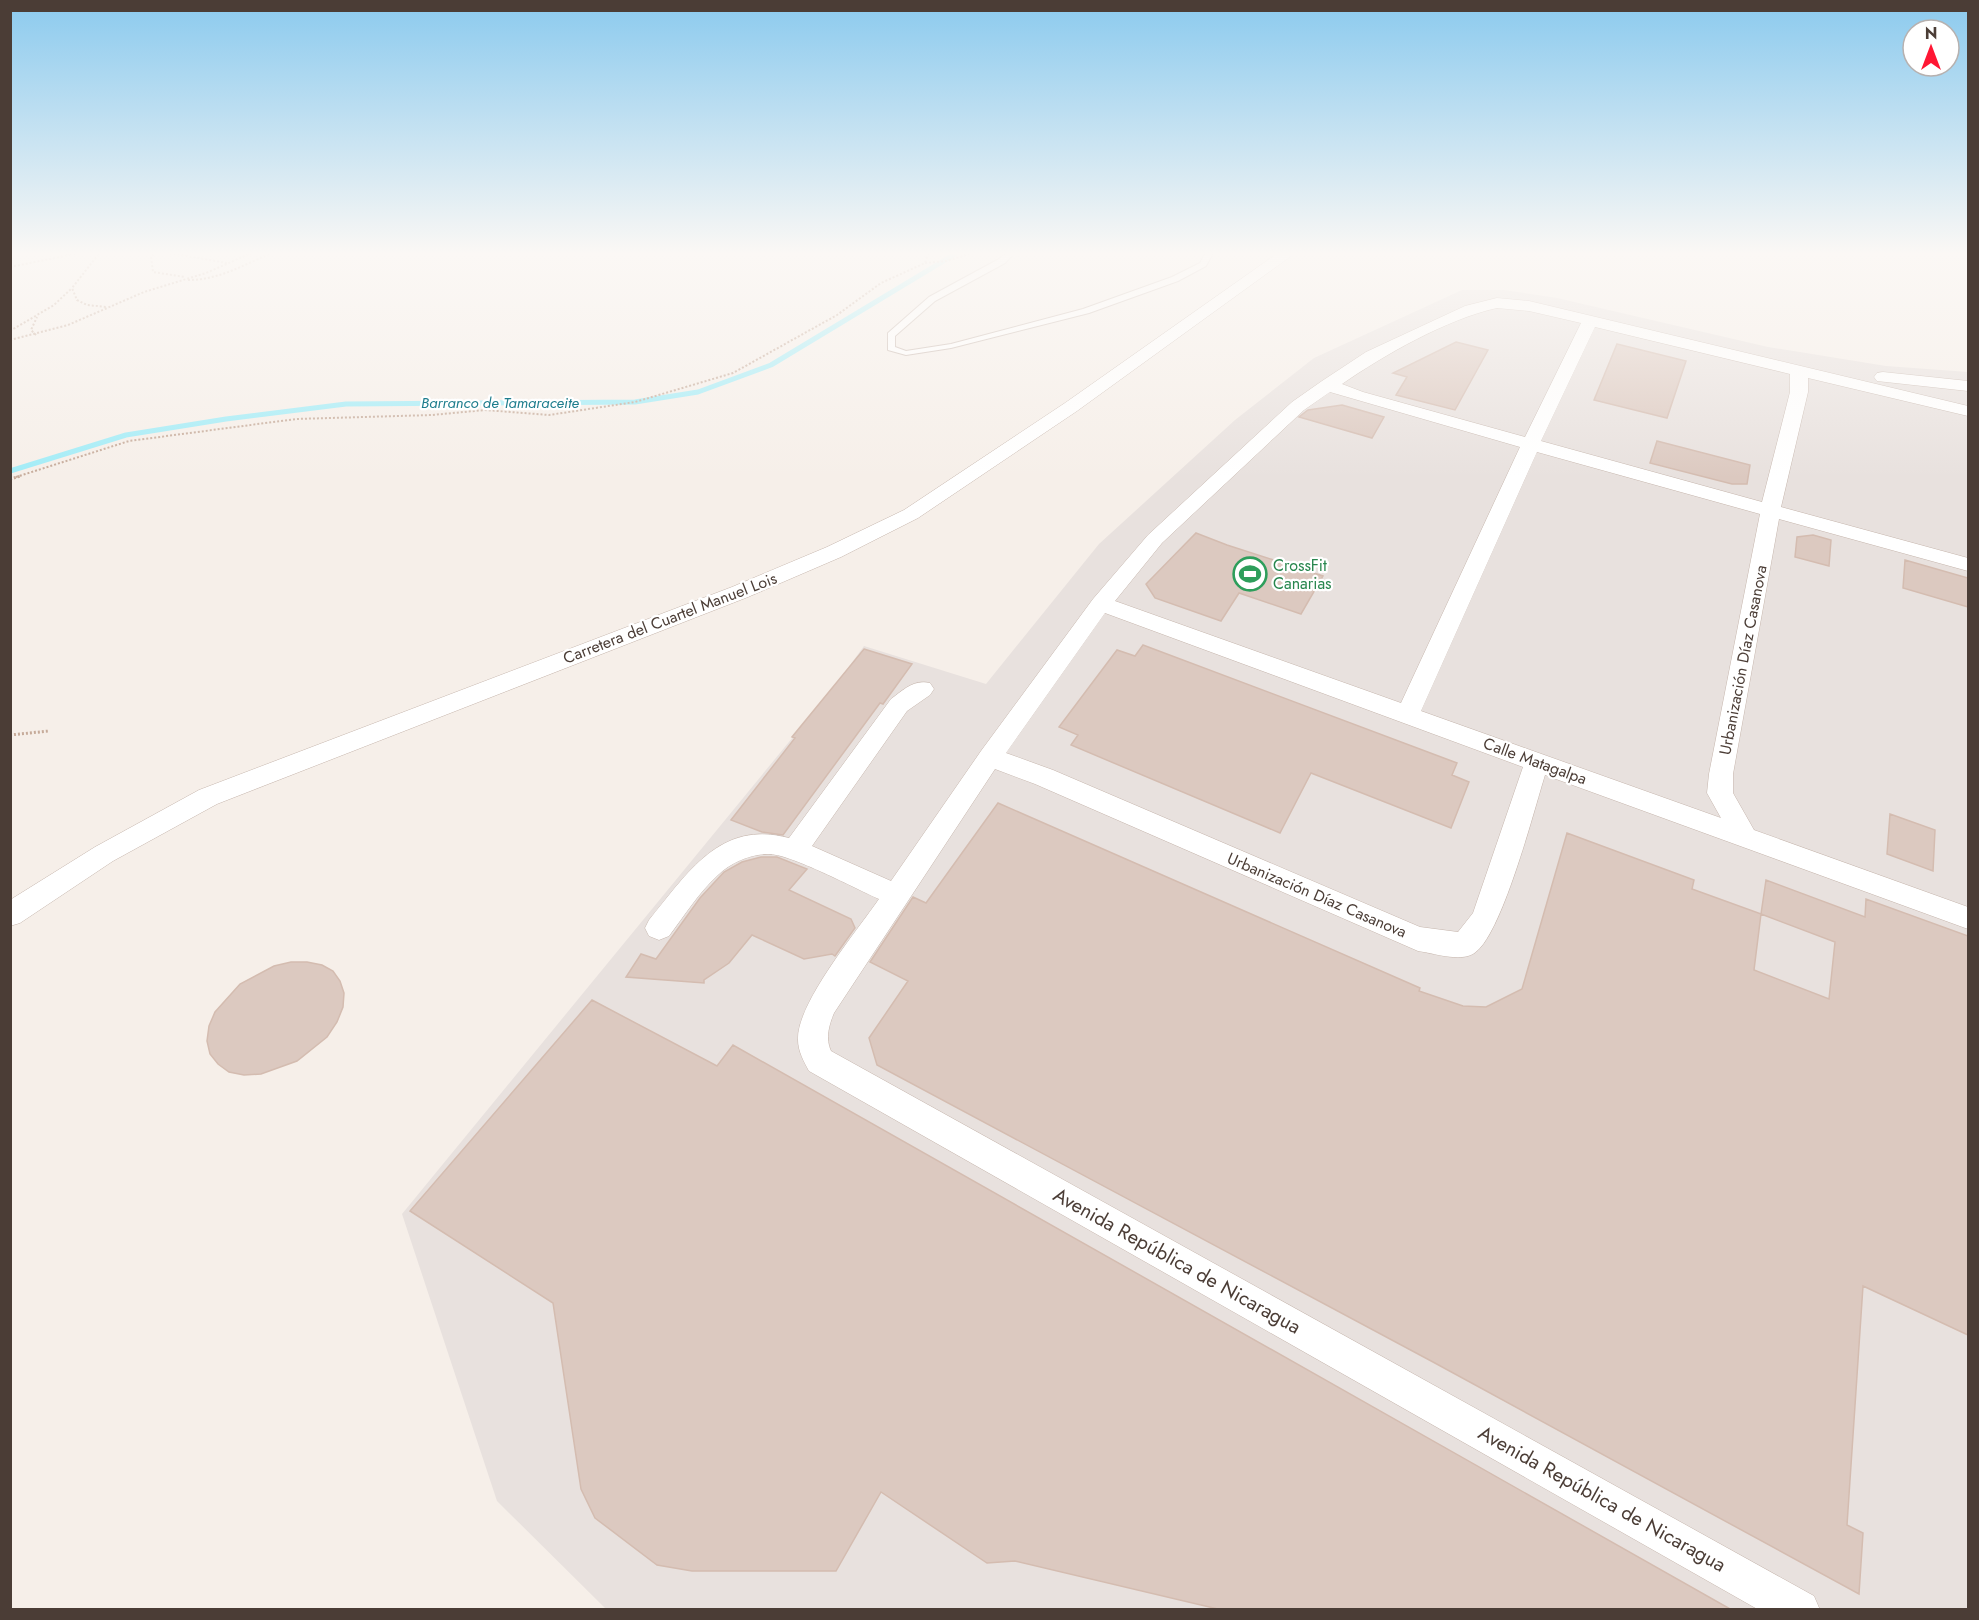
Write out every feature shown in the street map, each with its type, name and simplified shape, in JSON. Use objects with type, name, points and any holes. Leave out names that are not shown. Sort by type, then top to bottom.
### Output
[{"type":"street","name":"Carretera del Cuartel Manuel Lois","points":[[10,915],[104,854],[208,797],[740,592],[834,552],[911,514],[1071,407],[1185,327]]},
{"type":"street","points":[[659,928],[707,868],[720,858],[752,845],[770,843],[795,850],[896,895],[990,757],[1101,604],[1155,538],[1298,406],[1372,356],[1434,327]]},
{"type":"street","points":[[1407,715],[1587,327]]},
{"type":"street","points":[[1614,327],[1803,370],[1851,385],[1968,411]]},
{"type":"street","points":[[1803,370],[1968,386]]},
{"type":"street","name":"Urbanización Díaz Casanova","points":[[1745,838],[1720,793],[1720,784],[1771,511],[1803,370]]},
{"type":"street","points":[[1328,385],[1358,396],[1968,565]]},
{"type":"street","name":"Calle Matagalpa","points":[[1101,604],[1968,918]]},
{"type":"street","points":[[795,850],[899,705],[922,689]]},
{"type":"street","name":"Urbanización Díaz Casanova","points":[[990,757],[1044,777],[1418,939],[1465,945],[1485,918],[1537,762]]},
{"type":"street","name":"Avenida República de Nicaragua","points":[[896,895],[819,1011],[813,1026],[812,1050],[820,1061],[1800,1610]]},
{"type":"lane","points":[[900,327],[891,335],[891,348],[906,353],[951,346],[1026,327]]},
{"type":"path","points":[[32,327],[31,330],[36,335]]},
{"type":"path","points":[[10,340],[63,327]]},
{"type":"path","points":[[10,478],[129,441],[296,418],[432,416],[485,410],[549,415],[635,402],[733,373],[816,327]]},
{"type":"path","points":[[10,735],[49,731]]},
{"type":"shaded area","points":[[1382,327],[1680,327],[1768,347],[1886,366],[1968,372],[1968,1609],[606,1609],[497,1501],[402,1214],[834,687],[864,646],[986,684],[1099,544],[1235,420],[1314,358]]},
{"type":"building","points":[[1456,342],[1488,350],[1455,410],[1396,395],[1407,377],[1393,373]]},
{"type":"building","points":[[1617,344],[1686,361],[1667,418],[1594,400]]},
{"type":"building","points":[[1342,405],[1384,417],[1372,438],[1299,417],[1308,410]]},
{"type":"building","points":[[1657,441],[1750,465],[1747,484],[1732,484],[1650,463]]},
{"type":"building","points":[[1196,533],[1323,576],[1301,614],[1239,593],[1221,621],[1155,598],[1146,584]]},
{"type":"building","points":[[1813,535],[1831,540],[1829,566],[1795,557],[1797,537]]},
{"type":"building","points":[[1905,560],[1968,578],[1968,607],[1903,588]]},
{"type":"building","points":[[1143,645],[1457,763],[1452,775],[1469,782],[1451,828],[1311,773],[1280,833],[1071,745],[1078,735],[1059,727],[1117,650],[1135,656]]},
{"type":"building","points":[[864,649],[912,664],[883,704],[880,703],[783,835],[762,832],[731,820],[795,738],[792,737]]},
{"type":"building","points":[[998,803],[1420,988],[1419,991],[1463,1006],[1486,1007],[1522,989],[1567,833],[1694,880],[1692,889],[1761,914],[1766,880],[1865,917],[1866,899],[1968,936],[1968,1335],[1863,1286],[1847,1525],[1863,1533],[1859,1594],[1433,1362],[877,1065],[869,1038],[908,981],[870,962],[913,897],[926,903]],"holes":[[[1761,914],[1835,942],[1829,999],[1754,970]]]},
{"type":"building","points":[[1890,814],[1935,830],[1933,871],[1887,854]]},
{"type":"building","points":[[761,857],[777,857],[807,869],[789,890],[851,919],[855,928],[835,956],[832,954],[804,959],[752,935],[729,963],[704,980],[704,983],[626,977],[641,954],[656,959],[700,898],[724,872],[742,862]]},
{"type":"building","points":[[291,962],[322,965],[333,971],[344,993],[343,1007],[337,1022],[327,1037],[297,1061],[261,1074],[244,1075],[229,1072],[210,1054],[207,1041],[209,1026],[215,1012],[240,984],[274,966]]},
{"type":"building","points":[[592,1000],[717,1066],[733,1045],[1732,1610],[1222,1610],[1015,1561],[987,1563],[881,1492],[836,1571],[692,1571],[657,1565],[595,1518],[581,1489],[553,1303],[410,1211]]},
{"type":"waterway","name":"Barranco de Tamaraceite","points":[[10,471],[126,435],[226,419],[346,404],[635,402],[698,392],[771,365],[835,327]]},
{"type":"place","name":"CrossFit Canarias","points":[[1250,574]]}]
